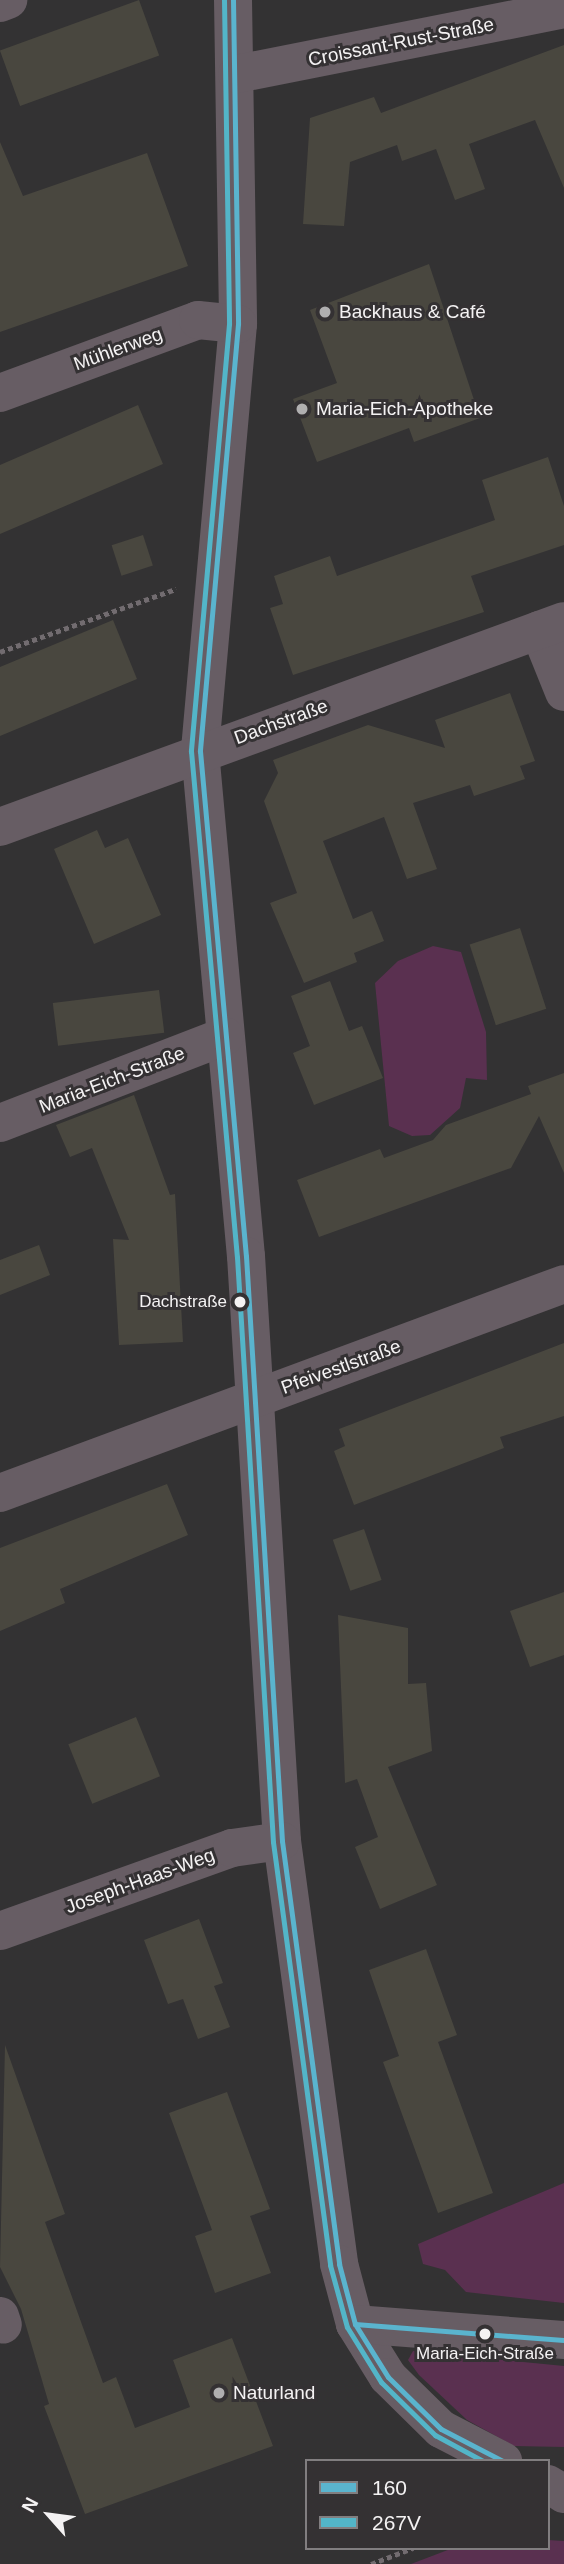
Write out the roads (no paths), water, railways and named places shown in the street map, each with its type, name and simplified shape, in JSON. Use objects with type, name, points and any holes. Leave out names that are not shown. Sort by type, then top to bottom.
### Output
[{"type":"street","points":[[0,3],[8,0]]},
{"type":"street","points":[[233,0],[237,75],[238,324],[200,751],[256,1399],[282,1841],[338,2264],[355,2325],[388,2377],[441,2429],[499,2459]]},
{"type":"street","name":"Croissant-Rust-Straße","points":[[237,75],[564,9]]},
{"type":"street","name":"Mühlerweg","points":[[0,393],[198,320],[238,324]]},
{"type":"street","points":[[551,625],[564,692]]},
{"type":"street","name":"Dachstraße","points":[[0,827],[200,751],[551,625]]},
{"type":"street","name":"Maria-Eich-Straße","points":[[0,1123],[225,1036]]},
{"type":"street","name":"Pfeivestlstraße","points":[[0,1493],[564,1284]]},
{"type":"street","name":"Joseph-Haas-Weg","points":[[0,1931],[232,1848],[282,1841]]},
{"type":"street","points":[[355,2325],[564,2340]]},
{"type":"place","name":"Backhaus & Café","points":[[325,312]]},
{"type":"place","name":"Maria-Eich-Apotheke","points":[[302,409]]},
{"type":"place","name":"Dachstraße","points":[[240,1302]]},
{"type":"place","name":"Maria-Eich-Straße","points":[[485,2334]]},
{"type":"place","name":"Naturland","points":[[219,2393]]}]
